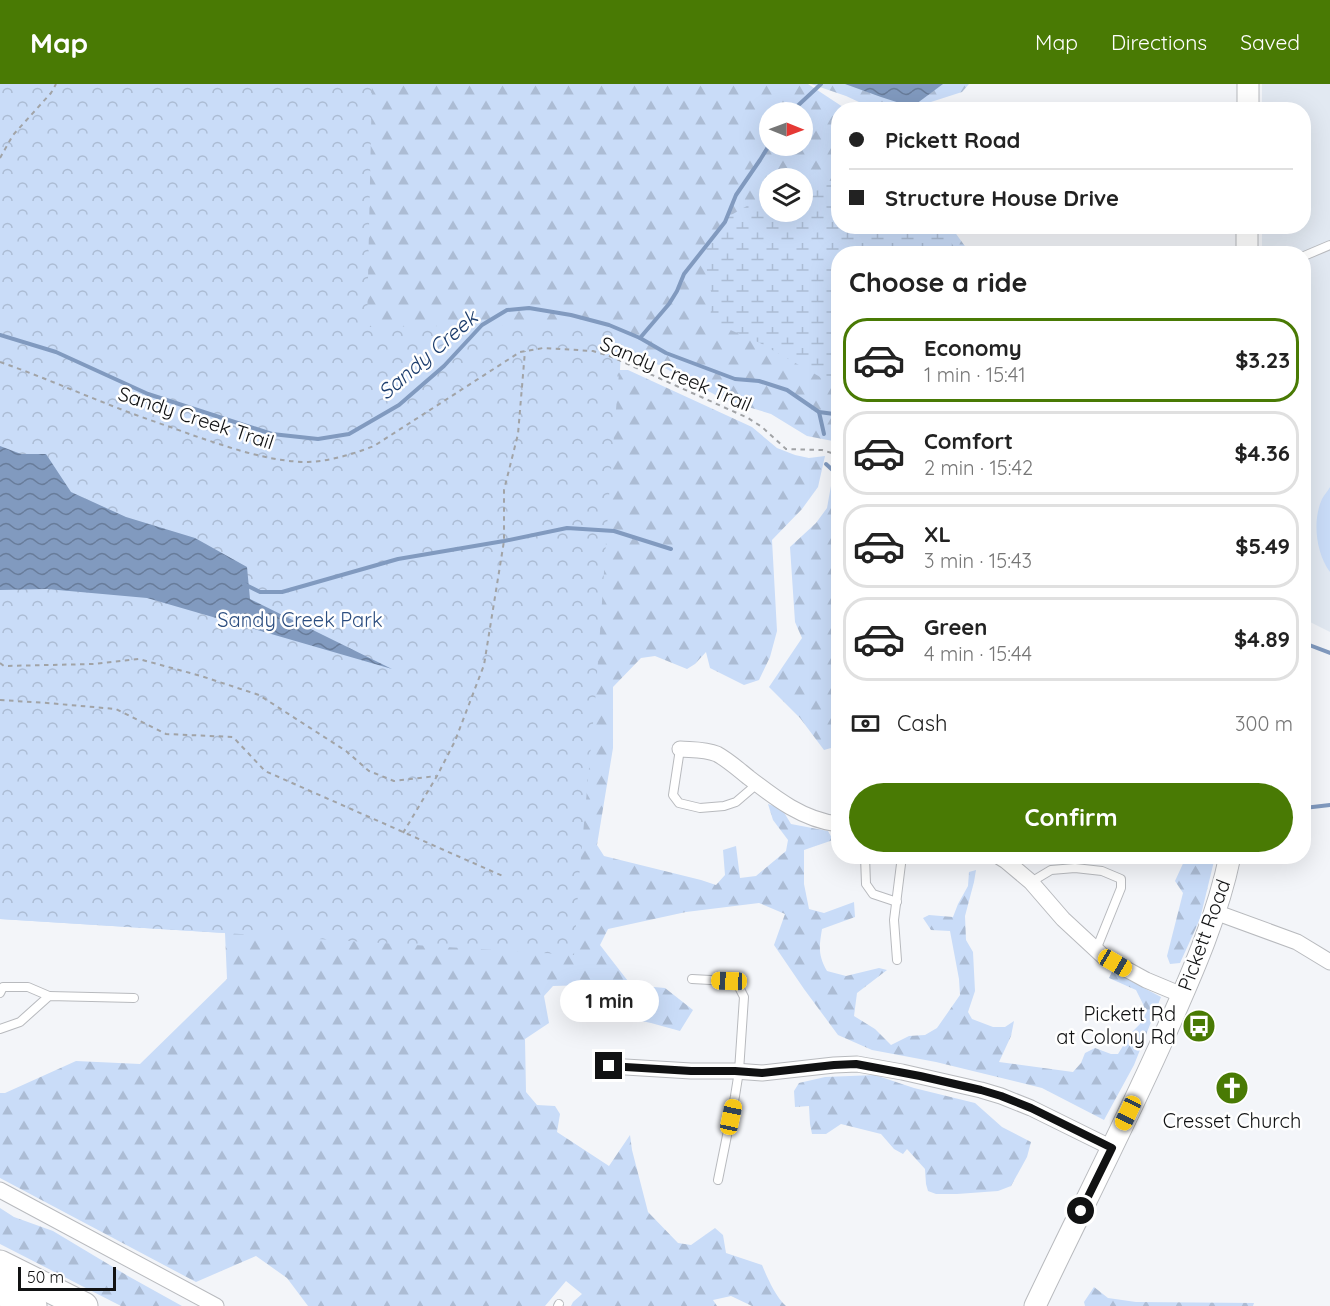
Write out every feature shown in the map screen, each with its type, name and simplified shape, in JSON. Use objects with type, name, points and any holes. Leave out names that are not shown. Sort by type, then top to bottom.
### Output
[{"type":"highway","points":[[0,1264],[84,1306]]},
{"type":"highway","points":[[0,1291],[33,1306]]},
{"type":"street","points":[[1248,84],[1248,102]]},
{"type":"street","points":[[680,749],[703,750],[717,754],[773,797],[812,818],[831,822]]},
{"type":"street","points":[[1010,864],[1031,882],[1063,920],[1104,957],[1146,980],[1182,995]]},
{"type":"street","name":"Pickett Road","points":[[1035,1306],[1112,1148],[1182,995],[1215,912],[1228,864]]},
{"type":"street","points":[[1215,912],[1297,942],[1330,962]]},
{"type":"street","points":[[609,1066],[762,1073],[856,1064],[902,1072],[1001,1096],[1031,1108],[1112,1148]]},
{"type":"street","points":[[0,1190],[216,1306]]},
{"type":"lane","points":[[1311,253],[1330,245]]},
{"type":"lane","points":[[680,749],[673,795],[679,803],[700,808],[724,806],[736,802],[758,784]]},
{"type":"lane","points":[[865,864],[866,884],[873,894],[897,902]]},
{"type":"lane","points":[[897,960],[894,920],[901,864]]},
{"type":"lane","points":[[1031,882],[1052,870],[1075,868],[1102,871],[1121,879],[1121,888],[1096,950]]},
{"type":"lane","points":[[692,980],[729,981],[739,987],[744,997],[739,1071],[718,1180]]},
{"type":"lane","points":[[0,993],[3,987],[28,987],[49,996],[134,998]]},
{"type":"lane","points":[[0,1029],[20,1022],[49,996]]},
{"type":"path","points":[[0,158],[13,135],[51,93],[56,84]]},
{"type":"path","name":"Sandy Creek Trail","points":[[0,362],[212,442],[266,456],[307,462],[352,454],[374,446],[520,352],[543,348],[593,351],[612,357],[748,418],[762,427],[786,449],[822,450],[831,453]]},
{"type":"path","points":[[403,833],[455,741],[484,665],[504,541],[504,490],[518,434],[525,351]]},
{"type":"path","points":[[0,663],[4,666],[94,664],[139,659],[259,695],[346,751],[369,771],[394,781],[437,776]]},
{"type":"path","points":[[0,700],[116,709],[166,734],[233,737],[265,771],[505,877]]},
{"type":"shaded area","points":[[1262,84],[1330,84],[1330,632],[1311,622],[1311,246],[1262,246],[1262,234],[1311,234],[1311,102],[1262,102]]},
{"type":"green space","points":[[0,84],[808,84],[835,102],[831,102],[831,234],[956,234],[965,246],[831,246],[831,441],[807,436],[771,414],[725,400],[659,365],[621,350],[620,370],[628,370],[752,427],[777,448],[809,458],[825,456],[818,487],[802,509],[772,540],[777,631],[770,657],[759,680],[744,685],[710,668],[706,652],[687,669],[655,656],[641,658],[613,687],[613,748],[597,845],[604,856],[716,885],[725,875],[723,850],[736,846],[740,878],[756,876],[786,851],[788,840],[773,820],[768,804],[782,809],[791,824],[828,831],[831,841],[804,850],[804,884],[809,909],[824,913],[854,902],[855,917],[822,929],[820,946],[822,960],[827,971],[846,976],[879,968],[887,970],[857,993],[854,1016],[875,1029],[891,1045],[909,1036],[925,1035],[937,1028],[960,995],[950,931],[931,930],[923,918],[929,915],[953,917],[968,886],[969,872],[976,870],[965,916],[966,940],[973,952],[975,991],[968,1012],[972,1019],[993,1027],[1005,1027],[1014,1021],[1011,1036],[999,1062],[1073,1072],[1081,1063],[1085,1053],[1095,1048],[1118,1054],[1146,1013],[1136,990],[1109,978],[1112,971],[1161,997],[1134,1065],[1104,1120],[1042,1088],[936,1062],[872,1050],[838,1035],[774,945],[785,914],[759,903],[686,912],[608,929],[600,945],[631,985],[665,988],[693,1010],[680,1031],[623,1017],[621,984],[553,986],[544,996],[549,1023],[525,1039],[526,1092],[537,1105],[555,1106],[560,1114],[557,1132],[609,1166],[630,1135],[648,1212],[678,1243],[691,1245],[715,1228],[723,1235],[726,1253],[762,1265],[775,1292],[786,1306],[752,1306],[731,1296],[713,1300],[717,1306],[571,1306],[582,1294],[566,1281],[545,1306],[308,1306],[287,1278],[256,1256],[196,1282],[0,1178],[0,1093],[5,1093],[76,1061],[140,1064],[227,979],[225,933],[0,919]]},
{"type":"green space","name":"Sandy Creek Park","points":[[0,84],[372,84],[367,327],[623,324],[574,955],[0,919]]},
{"type":"green space","points":[[811,84],[969,84],[962,92],[931,102],[859,102]]},
{"type":"green space","points":[[820,178],[831,181],[831,234],[944,234],[954,246],[831,246],[831,383],[760,343],[710,321],[712,297],[703,250],[726,218],[759,199],[759,222],[813,222],[813,179]]},
{"type":"green space","points":[[831,486],[831,748],[824,750],[800,718],[769,687],[802,638],[795,622],[790,547],[816,523],[827,508]]},
{"type":"green space","points":[[1330,487],[1330,572],[1321,556],[1316,527],[1322,499]]},
{"type":"green space","points":[[1183,864],[1213,864],[1200,919],[1180,963],[1170,964],[1167,956],[1183,893],[1175,881]]},
{"type":"green space","points":[[875,1075],[914,1088],[975,1103],[1002,1127],[1031,1142],[1027,1157],[1011,1186],[998,1191],[936,1194],[928,1191],[925,1169],[907,1149],[903,1154],[894,1149],[881,1134],[841,1124],[826,1134],[812,1134],[809,1106],[795,1107],[794,1091],[799,1083],[825,1077]]},
{"type":"green space","points":[[0,1208],[14,1217],[53,1231],[182,1306],[121,1306],[0,1244]]},
{"type":"green space","points":[[1094,1287],[1108,1298],[1136,1302],[1254,1303],[1253,1306],[1085,1306],[1084,1302]]},
{"type":"water","points":[[845,84],[943,84],[919,102],[896,102]]},
{"type":"water","points":[[0,446],[21,454],[46,454],[71,492],[126,517],[195,538],[247,567],[250,599],[392,669],[147,598],[47,589],[0,590]]},
{"type":"waterway","points":[[802,102],[821,84]]},
{"type":"waterway","points":[[640,338],[669,304],[684,274],[725,222],[736,195],[762,156]]},
{"type":"waterway","name":"Sandy Creek","points":[[0,335],[56,352],[148,394],[272,434],[318,439],[349,434],[399,405],[444,366],[482,325],[507,310],[529,308],[571,315],[609,325],[640,338],[666,353],[735,379],[759,381],[787,390],[819,412],[831,414]]},
{"type":"waterway","points":[[819,412],[824,434]]},
{"type":"waterway","points":[[826,464],[831,469]]},
{"type":"waterway","points":[[244,584],[260,592],[282,592],[398,559],[567,528],[614,531],[671,549]]},
{"type":"waterway","name":"Sandy Creek","points":[[1311,646],[1330,653]]},
{"type":"waterway","points":[[1311,807],[1330,805]]},
{"type":"place","name":"Pickett Rd at Colony Rd","points":[[1199,1026]]},
{"type":"place","name":"Cresset Church","points":[[1232,1088]]},
{"type":"route","points":[[609,1066],[762,1073],[856,1064],[902,1072],[1001,1096],[1031,1108],[1112,1148],[1081,1211]]}]
